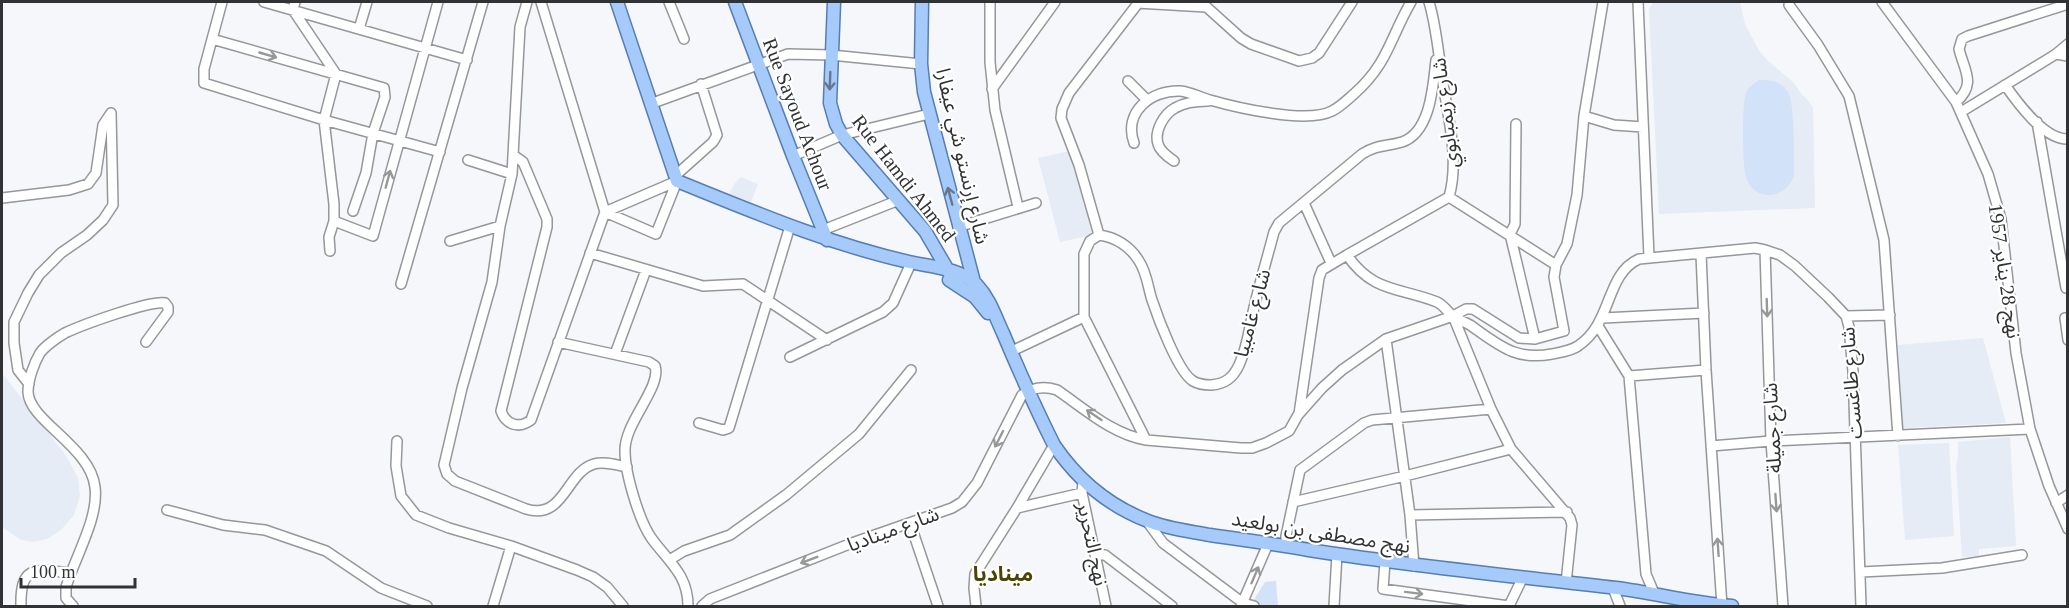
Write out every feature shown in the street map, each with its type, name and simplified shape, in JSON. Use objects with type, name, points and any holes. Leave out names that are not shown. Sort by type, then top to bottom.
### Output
[{"type":"main road","points":[[617,2],[676,179],[790,226],[911,262]]},
{"type":"main road","name":"Rue Sayoud Achour","points":[[735,2],[825,235]]},
{"type":"main road","name":"Rue Hamdi Ahmed","points":[[834,2],[830,103],[836,124],[842,135],[925,231],[949,270]]},
{"type":"main road","name":"شارع إرنستو شي عيفارا","points":[[922,2],[921,64],[929,114],[974,282]]},
{"type":"main road","points":[[956,284],[949,270],[965,253]]},
{"type":"main road","name":"نهج مصطفى بن بولعيد","points":[[911,262],[949,270],[974,282],[994,311],[1054,445],[1082,487],[1146,520],[1170,528],[1385,562],[1654,593],[1705,605],[1727,606]]},
{"type":"main road","name":"نهج مصطفى بن بولعيد","points":[[911,262],[956,284],[983,305],[1003,333]]},
{"type":"street","points":[[222,2],[204,69],[204,83],[324,120],[440,152]]},
{"type":"street","points":[[264,2],[294,6],[359,29],[467,60]]},
{"type":"street","points":[[359,29],[367,2]]},
{"type":"street","points":[[333,221],[373,236],[438,2]]},
{"type":"street","points":[[401,284],[483,2]]},
{"type":"street","points":[[527,2],[520,27],[512,174],[500,226],[492,282],[444,460],[447,474],[455,481],[538,512],[554,505],[590,465],[603,462],[627,467]]},
{"type":"street","points":[[513,155],[523,162],[547,223],[501,411],[506,420],[522,425],[531,420],[606,212],[541,2]]},
{"type":"street","points":[[669,2],[684,39]]},
{"type":"street","points":[[990,2],[992,89],[1018,207]]},
{"type":"street","points":[[992,89],[1055,2]]},
{"type":"street","points":[[1146,440],[1084,317],[1084,254],[1090,241],[1099,235],[1082,176],[1061,118],[1069,93],[1138,2],[1204,4],[1241,38],[1299,61],[1312,58],[1319,53],[1352,2]]},
{"type":"street","points":[[1134,143],[1132,128],[1134,116],[1139,107],[1159,93],[1189,92],[1210,100],[1281,114],[1305,116],[1334,110],[1359,90],[1381,65],[1411,2]]},
{"type":"street","name":"شارع زيمبابوي","points":[[1332,263],[1449,197],[1453,176],[1453,155],[1429,2]]},
{"type":"street","points":[[1029,390],[1046,386],[1057,390],[1116,430],[1131,437],[1252,448],[1272,441],[1289,430],[1298,415],[1342,370],[1386,339],[1453,316],[1466,309],[1473,309],[1519,338],[1535,339],[1564,332],[1554,277],[1556,265],[1567,244],[1577,195],[1584,116],[1603,2]]},
{"type":"street","points":[[1638,2],[1649,257]]},
{"type":"street","name":"نهج 28 يناير 1957","points":[[1882,2],[1956,102],[1988,174],[2001,219],[2014,334],[2030,429],[2067,529]]},
{"type":"street","points":[[1956,102],[1963,95],[1967,86],[1965,66],[1959,49],[1962,39],[2067,4]]},
{"type":"street","points":[[1789,5],[1818,45],[1849,96],[1883,231],[1898,436]]},
{"type":"street","points":[[294,6],[336,74],[324,120],[334,204],[329,237],[330,251]]},
{"type":"street","points":[[212,39],[384,88],[385,97],[373,133],[366,173],[353,211]]},
{"type":"street","points":[[1961,112],[2056,54],[2067,44]]},
{"type":"street","name":"شارع غامبيا","points":[[1099,235],[1120,242],[1140,261],[1152,301],[1182,369],[1194,382],[1205,385],[1223,383],[1234,375],[1247,344],[1252,314],[1274,232],[1279,223],[1374,147],[1405,141],[1416,132],[1428,106],[1437,45]]},
{"type":"street","points":[[650,104],[788,54],[831,55],[921,64]]},
{"type":"street","points":[[2056,54],[2067,56]]},
{"type":"street","points":[[1128,81],[1147,100]]},
{"type":"street","points":[[606,212],[676,179],[713,142],[717,135],[701,84]]},
{"type":"street","points":[[2005,85],[2025,111],[2037,122],[2055,137],[2067,139]]},
{"type":"street","points":[[1174,161],[1158,146],[1157,136],[1160,124],[1174,108],[1210,100]]},
{"type":"street","points":[[2,198],[69,190],[88,184],[96,173],[103,125],[111,113],[113,206],[103,220],[87,235],[61,253],[39,275],[14,322],[18,370],[29,384]]},
{"type":"street","points":[[793,156],[842,135],[929,114]]},
{"type":"street","points":[[1584,116],[1614,125],[1643,127]]},
{"type":"street","points":[[2037,122],[2066,288]]},
{"type":"street","points":[[1516,124],[1515,224],[1510,234],[1535,339]]},
{"type":"street","points":[[468,160],[512,174]]},
{"type":"street","points":[[606,212],[656,234],[676,179]]},
{"type":"street","points":[[1449,197],[1556,265]]},
{"type":"street","points":[[825,235],[899,200]]},
{"type":"street","points":[[958,227],[1036,203]]},
{"type":"street","points":[[1298,415],[1319,278],[1322,270],[1332,263],[1304,203]]},
{"type":"street","points":[[450,241],[500,226]]},
{"type":"street","points":[[699,423],[723,430],[729,428],[790,226]]},
{"type":"street","name":"شارع طاغست","points":[[1453,316],[1502,348],[1519,355],[1538,357],[1568,351],[1578,346],[1600,322],[1622,272],[1631,262],[1649,257],[1755,248],[1780,255],[1795,266],[1846,316],[1849,327],[1856,438],[1861,606]]},
{"type":"street","name":"شارع جميلة","points":[[1765,250],[1772,441],[1783,606]]},
{"type":"street","points":[[590,253],[703,286],[744,284],[827,340]]},
{"type":"street","points":[[1701,254],[1711,446],[1727,606]]},
{"type":"street","points":[[1347,255],[1355,267],[1379,285],[1440,303],[1453,316],[1491,409],[1511,449],[1567,512],[1572,525],[1566,583]]},
{"type":"street","points":[[790,357],[883,312],[892,303],[911,262]]},
{"type":"street","points":[[615,354],[646,270]]},
{"type":"street","points":[[73,606],[65,594],[70,573],[93,514],[95,487],[88,467],[76,449],[36,410],[28,394],[32,373],[41,352],[63,334],[149,304],[164,303],[168,306],[168,312],[146,342]]},
{"type":"street","points":[[1654,593],[1646,574],[1629,376],[1600,322],[1704,313]]},
{"type":"street","points":[[1846,316],[1890,315]]},
{"type":"street","points":[[1012,351],[1084,317]]},
{"type":"street","points":[[2065,318],[2067,340]]},
{"type":"street","points":[[1386,339],[1410,515],[1414,566]]},
{"type":"street","points":[[558,342],[649,362],[655,366],[656,371],[650,392],[628,431],[625,454],[640,515],[652,538],[683,581],[688,606]]},
{"type":"street","points":[[670,560],[684,551],[730,535],[786,495],[859,434],[911,370]]},
{"type":"street","points":[[1629,376],[1706,370]]},
{"type":"street","name":"شارع ميناديا","points":[[702,606],[710,599],[952,508],[970,493],[1022,395],[1029,390]]},
{"type":"street","points":[[1286,546],[1286,536],[1300,470],[1364,423],[1396,417],[1491,409]]},
{"type":"street","points":[[1711,446],[2030,429]]},
{"type":"street","points":[[397,441],[396,466],[401,496],[416,515],[449,528],[511,546],[593,577],[607,587],[623,606]]},
{"type":"street","points":[[976,606],[975,574],[1054,445]]},
{"type":"street","points":[[1293,502],[1511,449]]},
{"type":"street","points":[[1017,508],[1082,487]]},
{"type":"street","name":"نهج التحرير","points":[[1082,487],[1106,606]]},
{"type":"street","points":[[2056,504],[2067,495]]},
{"type":"street","points":[[167,510],[223,525],[265,530],[326,551],[381,588],[427,606]]},
{"type":"street","points":[[1410,515],[1567,512]]},
{"type":"street","points":[[1146,520],[1163,543],[1242,604],[1254,606]]},
{"type":"street","points":[[910,523],[938,606]]},
{"type":"street","points":[[1242,604],[1268,544]]},
{"type":"street","points":[[493,606],[511,546]]},
{"type":"street","points":[[1096,554],[1105,555],[1172,606]]},
{"type":"street","points":[[1334,606],[1337,554]]},
{"type":"street","points":[[1861,572],[1942,568],[2022,555]]},
{"type":"street","points":[[1385,562],[1383,590],[1509,606],[1523,578]]},
{"type":"street","points":[[21,606],[22,587],[30,574],[39,569],[70,573]]},
{"type":"street","points":[[1613,588],[1620,606]]},
{"type":"shaded area","points":[[1653,2],[1740,2],[1745,24],[1758,49],[1767,60],[1794,83],[1813,107],[1815,208],[1659,214],[1649,10]]},
{"type":"shaded area","points":[[1759,80],[1782,85],[1788,92],[1792,108],[1794,176],[1784,190],[1770,195],[1756,191],[1750,185],[1746,177],[1744,161],[1745,98],[1752,85]]},
{"type":"shaded area","points":[[1069,151],[1092,235],[1060,242],[1038,158]]},
{"type":"shaded area","points":[[741,177],[758,184],[751,202],[729,194]]},
{"type":"shaded area","points":[[1983,338],[2006,423],[1903,428],[1898,345]]},
{"type":"shaded area","points":[[2,373],[67,457],[78,478],[80,496],[74,515],[61,530],[47,539],[33,542],[21,540],[2,527]]},
{"type":"shaded area","points":[[2010,437],[2016,546],[1979,549],[1979,556],[1962,557],[1956,465],[1958,442]]},
{"type":"shaded area","points":[[1949,443],[1954,536],[1905,540],[1898,445]]},
{"type":"shaded area","points":[[1276,581],[1278,606],[1250,606],[1265,582]]},
{"type":"district","name":"ميناديا","points":[[1003,574]]}]
